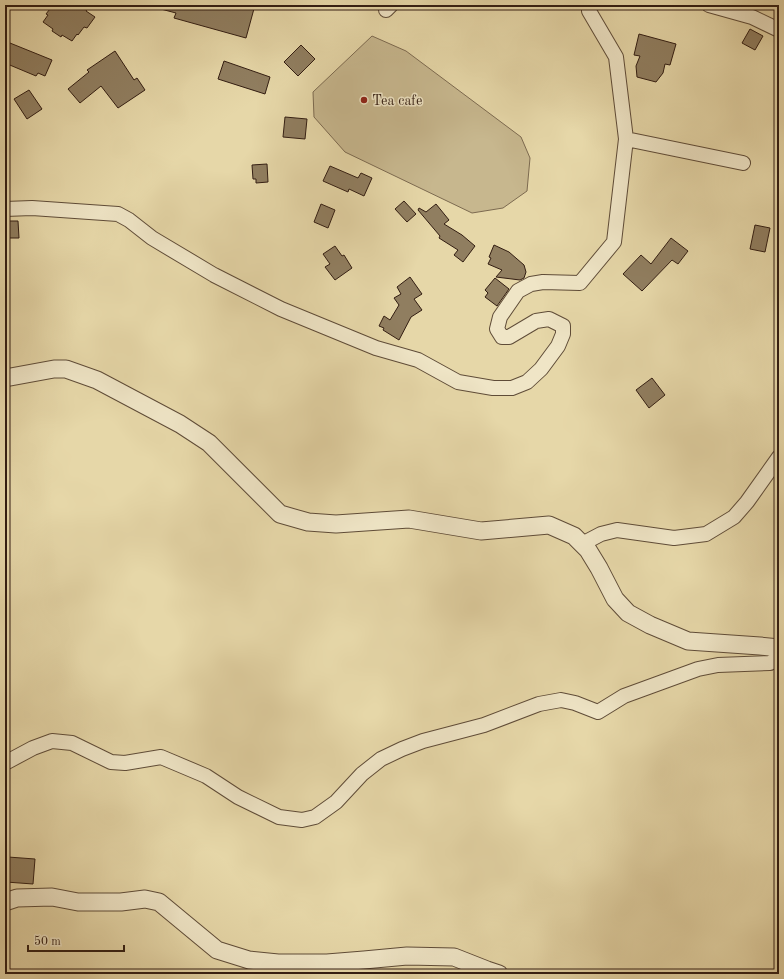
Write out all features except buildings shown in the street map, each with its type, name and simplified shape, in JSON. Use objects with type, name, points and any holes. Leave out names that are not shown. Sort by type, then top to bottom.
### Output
[{"type":"street","points":[[5,209],[32,208],[118,214],[129,220],[152,238],[214,275],[281,309],[376,348],[418,360],[458,382],[493,388],[512,388],[527,382],[541,369],[558,346],[563,334],[563,326],[549,319],[536,321],[509,337],[502,337],[497,329],[500,317],[518,291],[531,284],[543,282],[580,283],[614,242],[626,139],[616,57],[588,11],[590,5]]},
{"type":"street","points":[[709,5],[752,17],[779,30]]},
{"type":"street","points":[[626,139],[743,163]]},
{"type":"street","points":[[5,378],[54,369],[66,369],[97,380],[180,424],[209,443],[280,514],[308,522],[336,524],[409,519],[482,531],[548,525],[574,536],[588,550],[615,599],[628,613],[650,625],[688,641],[779,648]]},
{"type":"street","points":[[582,544],[601,534],[617,530],[674,538],[706,534],[734,517],[747,502],[779,457]]},
{"type":"street","points":[[5,763],[33,748],[52,741],[72,743],[112,762],[125,764],[161,757],[206,776],[238,797],[279,817],[302,820],[315,817],[336,802],[362,774],[381,759],[423,741],[484,725],[539,704],[561,700],[575,703],[598,712],[624,696],[698,669],[718,665],[770,663],[779,657]]},
{"type":"street","points":[[5,902],[17,898],[52,897],[78,902],[120,902],[144,899],[159,902],[217,950],[249,960],[278,963],[327,963],[407,956],[454,957],[499,974]]},
{"type":"shaded area","points":[[372,36],[406,51],[521,137],[530,158],[527,191],[503,208],[472,213],[345,152],[314,117],[313,92]]},
{"type":"place","name":"Tea cafe","points":[[364,100]]}]
